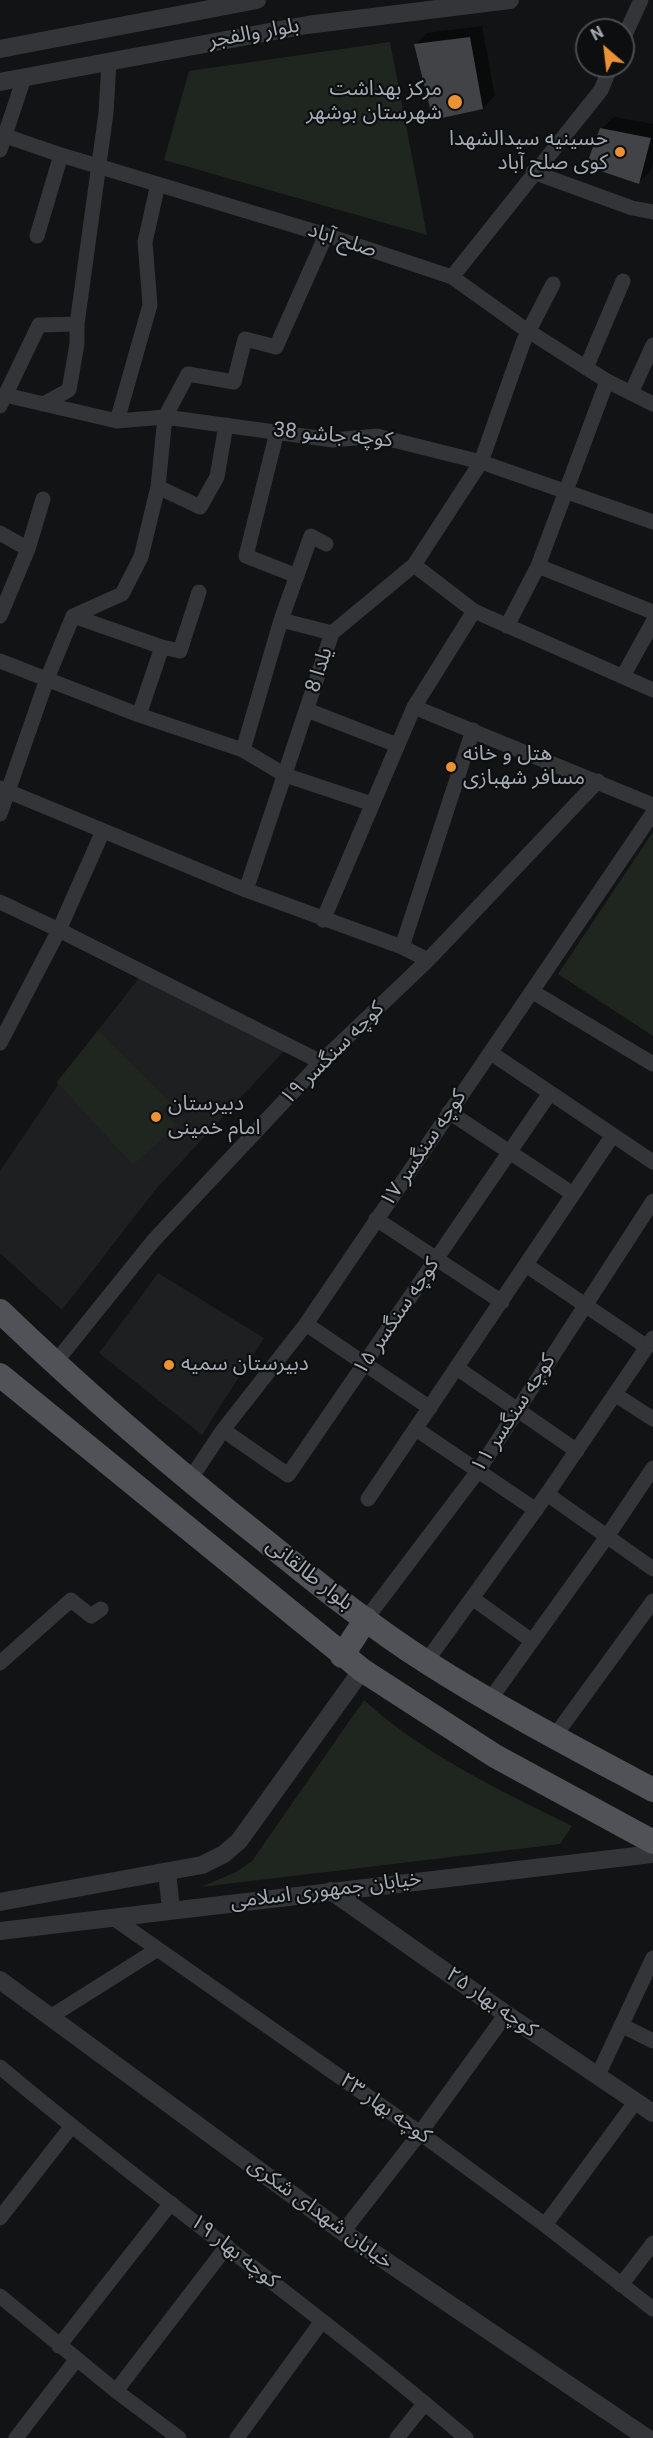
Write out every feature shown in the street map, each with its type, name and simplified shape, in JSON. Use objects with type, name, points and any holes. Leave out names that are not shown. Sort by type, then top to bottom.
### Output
[{"type":"main road","name":"بلوار طالقانی","points":[[0,1311],[54,1364],[189,1481],[366,1619],[426,1662],[489,1701],[653,1790]]},
{"type":"main road","name":"بلوار طالقانی","points":[[1,1379],[362,1671],[495,1756],[653,1842]]},
{"type":"main road","points":[[342,1656],[366,1619]]},
{"type":"street","name":"بلوار والفجر","points":[[0,49],[257,0]]},
{"type":"street","name":"بلوار والفجر","points":[[0,82],[306,25],[510,0]]},
{"type":"street","points":[[633,18],[641,0]]},
{"type":"street","points":[[43,404],[69,390],[106,113],[109,62]]},
{"type":"street","points":[[0,150],[2,135],[24,78]]},
{"type":"street","points":[[452,277],[534,171],[601,90],[606,78]]},
{"type":"street","name":"صلح آباد","points":[[2,135],[99,167],[326,235],[452,277],[586,368],[653,404]]},
{"type":"street","points":[[37,236],[62,155]]},
{"type":"street","points":[[534,171],[632,208],[653,212]]},
{"type":"street","points":[[117,421],[150,305],[145,242],[158,184]]},
{"type":"street","points":[[0,814],[4,790],[73,616],[122,594],[141,557],[158,487],[165,417],[188,374],[234,382],[245,339],[276,347],[326,235]]},
{"type":"street","points":[[586,368],[623,281]]},
{"type":"street","name":"یلدا 8","points":[[246,890],[332,633],[414,565],[481,462],[516,361],[553,284]]},
{"type":"street","points":[[2,400],[39,325],[77,324]]},
{"type":"street","points":[[631,393],[653,345]]},
{"type":"street","points":[[507,626],[537,566],[608,381]]},
{"type":"street","name":"کوچه جاشو 38","points":[[2,400],[43,404],[117,421],[165,417],[333,440],[377,436],[481,462],[653,522]]},
{"type":"street","points":[[158,487],[200,507],[217,477],[226,425]]},
{"type":"street","points":[[277,432],[246,556],[297,576]]},
{"type":"street","points":[[0,615],[28,549],[43,499]]},
{"type":"street","points":[[0,533],[28,549]]},
{"type":"street","points":[[243,750],[281,620],[311,536],[326,544]]},
{"type":"street","points":[[414,565],[474,611],[653,690]]},
{"type":"street","points":[[537,566],[653,612]]},
{"type":"street","points":[[73,616],[180,651],[199,592]]},
{"type":"street","points":[[323,920],[414,706],[474,611]]},
{"type":"street","points":[[281,620],[332,633]]},
{"type":"street","points":[[623,676],[653,622]]},
{"type":"street","points":[[139,715],[162,647]]},
{"type":"street","points":[[0,661],[139,715],[243,750],[285,776],[372,804]]},
{"type":"street","points":[[414,706],[653,805]]},
{"type":"street","points":[[307,710],[397,745]]},
{"type":"street","points":[[402,947],[473,730]]},
{"type":"street","name":"کوچه سنگسر ۱۹","points":[[54,1364],[154,1240],[321,1062],[428,960],[598,781]]},
{"type":"street","points":[[4,790],[246,890],[402,947],[428,960]]},
{"type":"street","name":"کوچه سنگسر ۱۷","points":[[189,1481],[224,1430],[306,1324],[653,813]]},
{"type":"street","points":[[0,1043],[6,1019],[59,930],[103,831]]},
{"type":"street","points":[[0,902],[321,1062]]},
{"type":"street","points":[[533,992],[653,1064]]},
{"type":"street","points":[[491,1053],[653,1162]]},
{"type":"street","name":"کوچه سنگسر ۱۵","points":[[224,1430],[288,1475],[550,1093]]},
{"type":"street","points":[[449,1112],[573,1194]]},
{"type":"street","points":[[368,1499],[613,1135]]},
{"type":"street","name":"کوچه سنگسر ۱۱","points":[[366,1619],[478,1471],[653,1201]]},
{"type":"street","points":[[376,1219],[502,1302]]},
{"type":"street","points":[[426,1662],[536,1510],[650,1342],[584,1306],[526,1265]]},
{"type":"street","points":[[306,1324],[430,1408]]},
{"type":"street","points":[[457,1368],[577,1450]]},
{"type":"street","points":[[616,1395],[653,1419]]},
{"type":"street","points":[[416,1429],[536,1510]]},
{"type":"street","points":[[489,1701],[606,1538],[653,1468]]},
{"type":"street","points":[[547,1494],[606,1538],[653,1569]]},
{"type":"street","points":[[472,1598],[532,1641]]},
{"type":"street","points":[[0,1663],[71,1600],[91,1616],[100,1609]]},
{"type":"street","points":[[554,1737],[653,1601]]},
{"type":"street","points":[[0,1902],[167,1872],[209,1862],[224,1854],[239,1841],[362,1671]]},
{"type":"street","name":"خیابان جمهوری اسلامی","points":[[0,1931],[171,1909],[653,1854]]},
{"type":"street","points":[[167,1872],[171,1909]]},
{"type":"street","name":"کوچه بهار ۲۵","points":[[331,1891],[506,2014],[653,2113]]},
{"type":"street","name":"کوچه بهار ۲۳","points":[[111,1917],[420,2133],[545,2225],[653,2309]]},
{"type":"street","points":[[50,2017],[158,1949]]},
{"type":"street","points":[[598,2075],[653,1958]]},
{"type":"street","name":"خیابان شهدای شکری","points":[[0,1980],[343,2232],[647,2438]]},
{"type":"street","points":[[343,2232],[420,2133],[506,2014]]},
{"type":"street","points":[[621,2025],[653,2041]]},
{"type":"street","name":"کوچه بهار ۱۹","points":[[0,2067],[71,2127],[227,2246],[466,2438]]},
{"type":"street","points":[[545,2225],[636,2101]]},
{"type":"street","points":[[0,2218],[71,2127]]},
{"type":"street","points":[[59,2346],[171,2203]]},
{"type":"street","points":[[621,2285],[653,2243]]},
{"type":"street","points":[[116,2391],[227,2246]]},
{"type":"street","points":[[0,2296],[76,2360],[179,2438]]},
{"type":"street","points":[[237,2438],[322,2321]]},
{"type":"street","points":[[16,2438],[76,2360]]},
{"type":"street","points":[[397,2438],[425,2403]]},
{"type":"shaded area","points":[[390,42],[427,235],[164,160],[189,71]]},
{"type":"shaded area","points":[[653,832],[653,1036],[558,974]]},
{"type":"shaded area","points":[[140,977],[285,1050],[156,1189],[62,1310],[0,1253],[0,1171],[58,1085],[57,1082]]},
{"type":"shaded area","points":[[98,1031],[170,1102],[162,1111],[177,1125],[133,1165],[57,1082]]},
{"type":"shaded area","points":[[158,1273],[264,1338],[202,1435],[99,1353]]},
{"type":"shaded area","points":[[364,1700],[386,1719],[437,1754],[491,1785],[572,1826],[560,1844],[201,1887],[236,1872],[252,1861]]},
{"type":"building","points":[[470,37],[483,109],[433,120],[414,44]]},
{"type":"building","name":"حسینیه سیدالشهدا کوی صلح آباد","points":[[600,128],[651,138],[639,184],[586,166]]},
{"type":"place","name":"مرکز بهداشت شهرستان بوشهر","points":[[455,102]]},
{"type":"place","name":"حسینیه سیدالشهدا کوی صلح آباد","points":[[620,152]]},
{"type":"place","name":"هتل و خانه مسافر شهبازی","points":[[451,767]]},
{"type":"place","name":"دبیرستان امام خمینی","points":[[156,1117]]},
{"type":"place","name":"دبیرستان سمیه","points":[[169,1365]]}]
